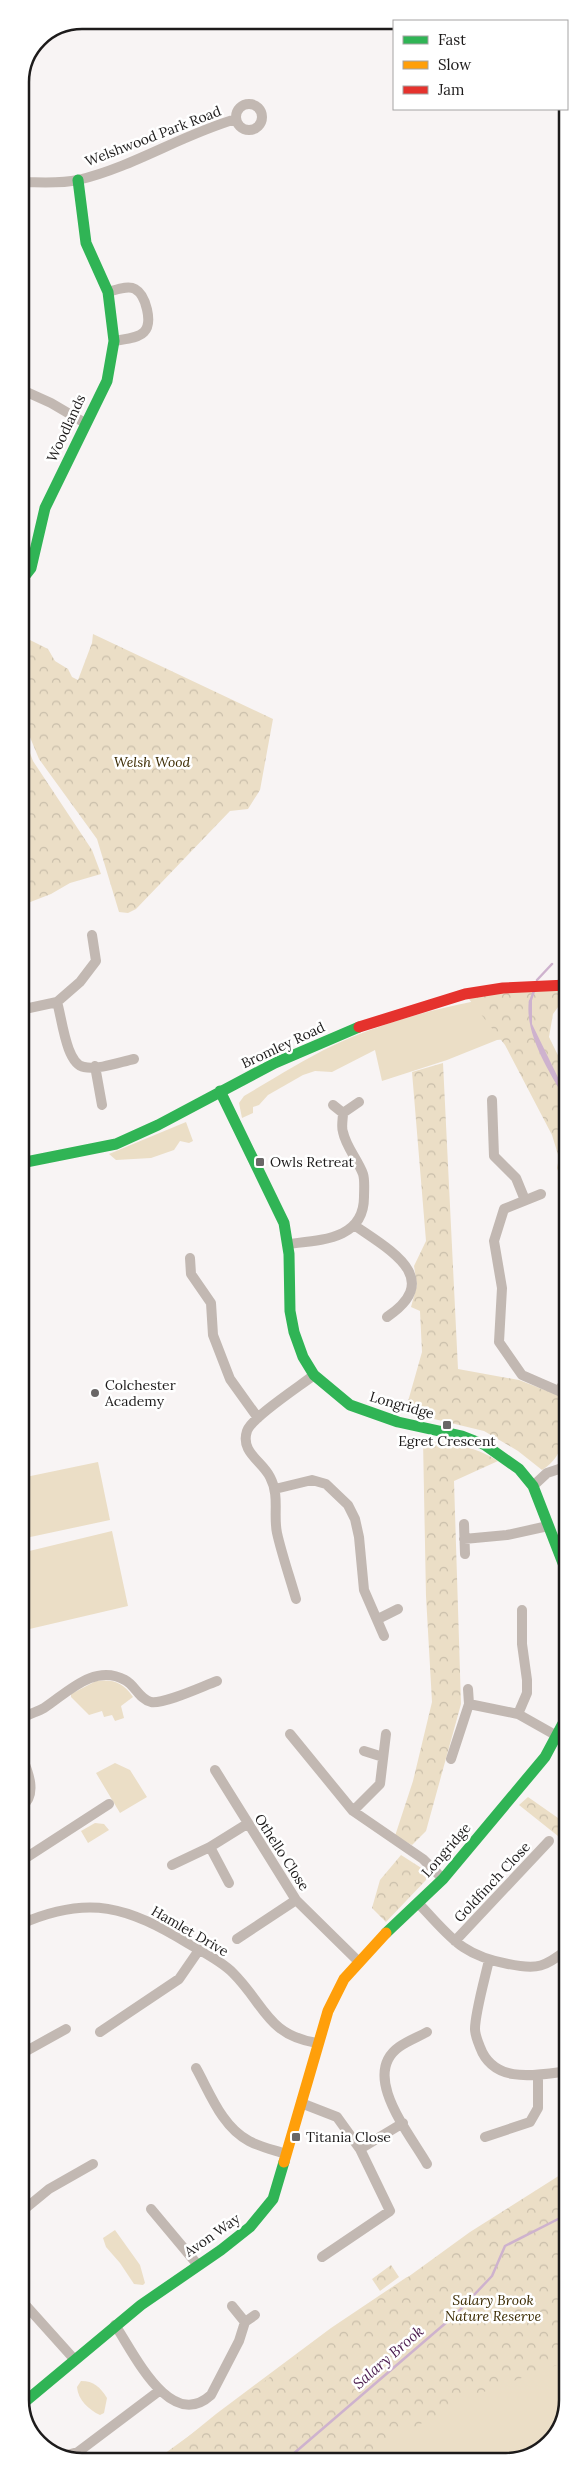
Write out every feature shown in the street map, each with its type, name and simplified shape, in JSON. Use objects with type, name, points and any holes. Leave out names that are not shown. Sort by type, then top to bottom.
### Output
[{"type":"street","name":"Welshwood Park Road","points":[[29,182],[78,180],[139,159],[206,128],[236,119]]},
{"type":"street","name":"Woodlands","points":[[29,571],[45,508],[107,380],[114,341],[108,292],[86,243],[78,180]]},
{"type":"street","points":[[108,292],[124,288],[134,288],[142,295],[149,321],[145,331],[136,337],[114,341]]},
{"type":"street","points":[[29,393],[85,423]]},
{"type":"street","points":[[29,1008],[57,1002],[80,982],[96,961],[97,954],[92,935]]},
{"type":"street","name":"Bromley Road","points":[[29,1161],[116,1144],[158,1125],[220,1091],[309,1047],[357,1028],[425,1006],[490,990],[559,986]]},
{"type":"street","points":[[57,1002],[70,1054],[74,1062],[84,1067],[134,1059]]},
{"type":"street","points":[[96,1066],[102,1105]]},
{"type":"street","name":"Longridge","points":[[220,1091],[278,1209],[288,1244],[290,1312],[294,1332],[303,1357],[314,1375],[350,1405],[398,1422],[462,1436],[485,1445],[519,1469],[533,1486],[559,1554]]},
{"type":"street","points":[[492,1100],[494,1156],[516,1178],[525,1200]]},
{"type":"street","points":[[343,1113],[358,1102]]},
{"type":"street","points":[[333,1106],[343,1113]]},
{"type":"street","points":[[288,1244],[328,1239],[344,1234],[354,1225],[364,1202],[364,1176],[342,1132],[343,1113]]},
{"type":"street","points":[[541,1194],[504,1209],[494,1241],[502,1288],[499,1342],[522,1375],[559,1390]]},
{"type":"street","points":[[354,1225],[407,1265],[411,1277],[408,1298],[400,1308],[387,1317]]},
{"type":"street","points":[[190,1258],[190,1274],[211,1303],[213,1334],[230,1379],[258,1418]]},
{"type":"street","points":[[296,1600],[276,1531],[277,1502],[275,1489],[270,1477],[247,1446],[248,1430],[258,1418],[314,1375]]},
{"type":"street","points":[[533,1486],[547,1473],[559,1469]]},
{"type":"street","points":[[275,1489],[312,1480],[326,1484],[348,1505],[355,1519],[359,1537],[364,1590],[384,1636]]},
{"type":"street","points":[[464,1524],[464,1554]]},
{"type":"street","points":[[464,1539],[507,1535],[548,1526]]},
{"type":"street","points":[[378,1619],[398,1609]]},
{"type":"street","points":[[518,1714],[527,1693],[528,1680],[522,1644],[522,1610]]},
{"type":"street","points":[[29,1715],[43,1709],[64,1692],[93,1676],[109,1676],[126,1680],[139,1694],[151,1702],[164,1700],[217,1681]]},
{"type":"street","points":[[451,1759],[469,1704],[468,1690]]},
{"type":"street","points":[[469,1704],[518,1714],[557,1736]]},
{"type":"street","name":"Longridge","points":[[335,1996],[344,1978],[358,1961],[443,1879],[545,1757],[559,1732]]},
{"type":"street","points":[[290,1734],[353,1811],[424,1859],[443,1879]]},
{"type":"street","points":[[353,1811],[380,1784],[386,1734]]},
{"type":"street","points":[[364,1751],[383,1757]]},
{"type":"street","name":"Othello Close","points":[[216,1770],[296,1900],[358,1961]]},
{"type":"street","points":[[29,1773],[29,1794]]},
{"type":"street","points":[[29,1856],[109,1804]]},
{"type":"street","points":[[172,1865],[210,1847],[248,1824]]},
{"type":"street","name":"Goldfinch Close","points":[[455,1941],[549,1841]]},
{"type":"street","points":[[210,1847],[229,1883]]},
{"type":"street","points":[[237,1939],[296,1900]]},
{"type":"street","points":[[418,1903],[469,1953],[489,1960],[528,1968],[550,1964],[559,1956]]},
{"type":"street","name":"Hamlet Drive","points":[[29,1921],[75,1907],[102,1907],[129,1912],[165,1929],[231,1971],[245,1986],[268,2018],[282,2032],[298,2040],[317,2043]]},
{"type":"street","points":[[100,2032],[179,1979],[199,1950]]},
{"type":"street","points":[[489,1960],[475,2029],[483,2056],[490,2065],[500,2071],[519,2076],[559,2072]]},
{"type":"street","name":"Avon Way","points":[[29,2398],[115,2325],[197,2264],[239,2236],[266,2210],[273,2199],[317,2043],[335,1996]]},
{"type":"street","points":[[29,2050],[66,2029]]},
{"type":"street","points":[[427,2032],[398,2047],[387,2061],[383,2075],[386,2091],[428,2164]]},
{"type":"street","points":[[196,2068],[224,2119],[236,2133],[249,2141],[286,2154]]},
{"type":"street","points":[[486,2137],[530,2122],[538,2108],[538,2075]]},
{"type":"street","points":[[301,2103],[337,2118],[360,2149],[390,2211],[322,2257]]},
{"type":"street","points":[[360,2149],[403,2123]]},
{"type":"street","points":[[29,2205],[49,2189],[93,2164]]},
{"type":"street","points":[[151,2209],[197,2264]]},
{"type":"street","points":[[232,2306],[245,2322]]},
{"type":"street","points":[[29,2309],[74,2359]]},
{"type":"street","points":[[115,2325],[159,2391],[180,2404],[197,2404],[205,2401],[211,2395],[240,2341],[245,2322],[255,2315]]},
{"type":"street","points":[[76,2453],[159,2391]]},
{"type":"green space","name":"Welsh Wood","points":[[93,634],[273,719],[260,790],[248,809],[230,811],[136,909],[128,913],[119,912],[97,839],[39,759],[29,735],[29,640],[48,649],[55,661],[68,669],[72,677],[78,680],[92,643]]},
{"type":"green space","points":[[29,751],[33,761],[92,850],[101,874],[70,883],[51,894],[29,903]]},
{"type":"green space","points":[[559,989],[559,1006],[553,1014],[549,1037],[559,1058],[559,1158],[552,1135],[505,1045],[465,994]]},
{"type":"green space","points":[[526,993],[559,1058],[559,1142],[508,1039],[497,1040],[447,1060],[382,1081],[375,1050],[332,1072],[315,1071],[303,1075],[268,1095],[259,1105],[253,1107],[253,1113],[242,1118],[239,1103],[244,1096],[334,1045],[380,1026],[428,1012]]},
{"type":"green space","points":[[443,1063],[458,1369],[519,1380],[559,1396],[559,1452],[550,1464],[542,1470],[518,1451],[484,1431],[405,1412],[422,1352],[420,1311],[411,1307],[417,1285],[414,1266],[426,1241],[412,1072]]},
{"type":"green space","points":[[186,1122],[193,1141],[189,1143],[180,1141],[174,1150],[151,1158],[116,1160],[109,1154]]},
{"type":"green space","points":[[559,1158],[559,1174],[557,1168]]},
{"type":"green space","points":[[423,1440],[453,1444],[471,1449],[498,1461],[454,1481],[461,1704],[426,1831],[412,1845],[395,1836],[413,1781],[432,1702],[426,1596]]},
{"type":"green space","points":[[98,1462],[110,1520],[29,1537],[29,1476]]},
{"type":"green space","points":[[112,1531],[128,1606],[29,1629],[29,1551]]},
{"type":"green space","points":[[96,1681],[113,1681],[125,1688],[133,1697],[121,1706],[124,1718],[115,1721],[112,1715],[104,1717],[102,1711],[89,1715],[71,1697],[71,1694]]},
{"type":"green space","points":[[115,1763],[130,1770],[147,1797],[120,1813],[96,1773]]},
{"type":"green space","points":[[528,1797],[559,1819],[559,1837],[519,1805]]},
{"type":"green space","points":[[95,1823],[104,1824],[109,1830],[88,1843],[81,1831]]},
{"type":"green space","points":[[401,1855],[426,1871],[426,1880],[386,1922],[372,1908],[380,1880]]},
{"type":"green space","name":"Salary Brook Nature Reserve","points":[[559,2176],[559,2364],[470,2397],[389,2441],[379,2453],[165,2453],[470,2232]]},
{"type":"green space","points":[[115,2230],[140,2265],[145,2283],[143,2285],[134,2284],[120,2263],[106,2247],[103,2238]]},
{"type":"green space","name":"Salary Brook Nature Reserve","points":[[559,2241],[559,2400],[558,2411],[552,2427],[541,2440],[527,2449],[506,2453],[168,2453],[216,2414],[331,2328],[407,2277]]},
{"type":"green space","points":[[391,2265],[399,2277],[380,2291],[372,2279]]},
{"type":"green space","points":[[81,2381],[93,2383],[107,2398],[104,2413],[100,2415],[96,2413],[79,2396],[77,2387]]},
{"type":"shaded area","points":[[529,1000],[532,1000],[532,1024],[559,1080],[559,1088],[534,1040],[528,1013]]},
{"type":"waterway","name":"Salary Brook","points":[[537,980],[552,964]]},
{"type":"waterway","name":"Salary Brook","points":[[530,1002],[534,991]]},
{"type":"waterway","name":"Salary Brook","points":[[294,2453],[455,2315],[492,2276],[505,2246],[559,2219]]},
{"type":"traffic: fast","points":[[29,571],[45,508],[107,381],[114,341],[108,292],[86,243],[78,180]]},
{"type":"traffic: fast","points":[[29,1161],[116,1144],[158,1125],[275,1063],[359,1027]]},
{"type":"traffic: fast","points":[[220,1091],[284,1223],[289,1254],[290,1311],[294,1332],[303,1357],[314,1375],[350,1405],[398,1422],[462,1436],[485,1445],[519,1469],[533,1486],[559,1553]]},
{"type":"traffic: fast","points":[[386,1933],[443,1879],[545,1757],[559,1731]]},
{"type":"traffic: fast","points":[[29,2398],[141,2305],[221,2250],[250,2227],[273,2199],[284,2162]]},
{"type":"traffic: slow","points":[[284,2162],[328,2011],[344,1979],[386,1933]]},
{"type":"traffic: jam","points":[[359,1027],[465,994],[503,988],[559,985]]},
{"type":"place","name":"Owls Retreat","points":[[260,1162]]},
{"type":"place","name":"Colchester Academy","points":[[95,1393]]},
{"type":"place","name":"Egret Crescent","points":[[447,1425]]},
{"type":"place","name":"Titania Close","points":[[296,2137]]}]
